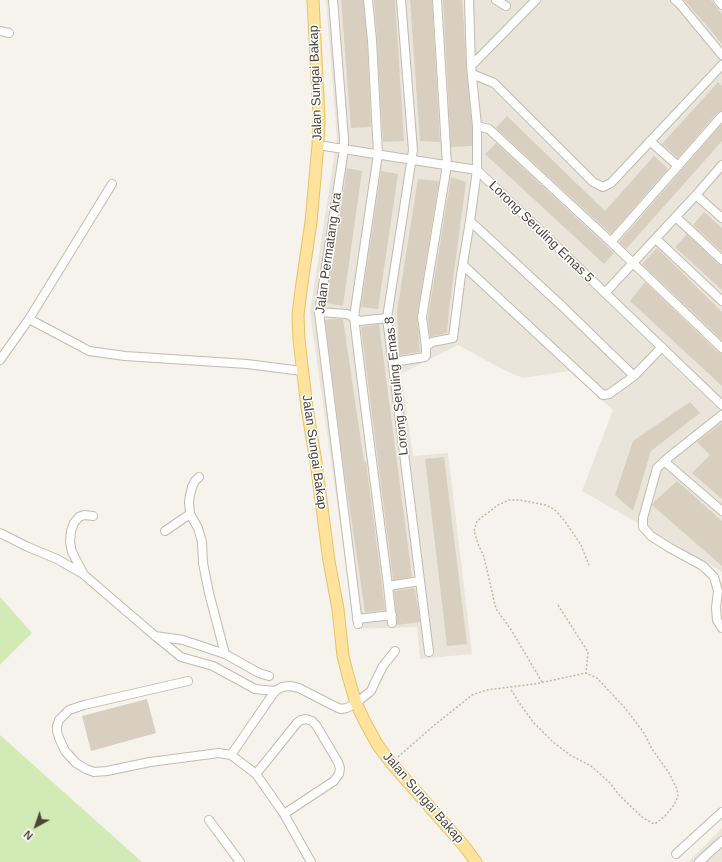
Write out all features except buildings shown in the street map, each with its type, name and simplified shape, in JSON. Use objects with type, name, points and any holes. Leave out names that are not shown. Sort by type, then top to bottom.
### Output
[{"type":"main road","name":"Jalan Sungai Bakap","points":[[313,0],[319,117],[318,145],[311,222],[298,315],[299,340],[329,561],[338,609],[343,656],[356,703],[377,744],[391,763],[465,847],[476,862]]},
{"type":"street","name":"Jalan Permatang Ara","points":[[334,0],[344,149],[319,312],[357,622],[392,619],[388,586]]},
{"type":"street","points":[[368,0],[372,40],[378,154],[354,318],[388,586],[420,581]]},
{"type":"street","name":"Lorong Seruling Emas 8","points":[[401,0],[414,150],[387,318],[429,652]]},
{"type":"street","points":[[393,362],[426,355],[422,317],[447,165],[437,0]]},
{"type":"street","points":[[426,346],[432,342],[453,338],[477,170],[477,126],[472,70],[469,0]]},
{"type":"street","points":[[496,0],[506,6]]},
{"type":"street","points":[[472,70],[536,0]]},
{"type":"street","points":[[675,0],[679,2],[722,56]]},
{"type":"street","points":[[718,0],[722,5]]},
{"type":"street","points":[[0,31],[10,33]]},
{"type":"street","points":[[472,70],[494,83],[593,182],[602,187],[611,183],[722,64]]},
{"type":"street","points":[[611,242],[722,116]]},
{"type":"street","points":[[477,126],[489,129],[611,242],[722,348]]},
{"type":"street","points":[[650,140],[678,166]]},
{"type":"street","points":[[318,145],[477,170]]},
{"type":"street","points":[[605,293],[656,239],[722,165]]},
{"type":"street","name":"Lorong Seruling Emas 5","points":[[477,170],[722,405]]},
{"type":"street","points":[[0,360],[30,319],[112,184]]},
{"type":"street","points":[[696,195],[722,218]]},
{"type":"street","points":[[676,217],[722,260]]},
{"type":"street","points":[[470,221],[563,307],[634,376]]},
{"type":"street","points":[[656,239],[722,301]]},
{"type":"street","points":[[463,265],[603,395],[609,394],[634,376],[662,347]]},
{"type":"street","points":[[319,312],[347,314],[359,321],[387,318]]},
{"type":"street","points":[[30,319],[89,351],[125,356],[247,364],[302,371]]},
{"type":"street","points":[[722,414],[657,468],[643,518],[643,527],[651,536],[703,566],[714,577],[718,591],[716,608],[717,620],[722,628]]},
{"type":"street","points":[[664,461],[722,511]]},
{"type":"street","points":[[199,477],[195,481],[190,495],[190,514],[198,528],[202,542],[203,563],[225,654]]},
{"type":"street","points":[[165,531],[190,514]]},
{"type":"street","points":[[83,574],[72,552],[70,542],[71,531],[74,523],[79,517],[84,515],[93,516]]},
{"type":"street","points":[[0,533],[21,544],[57,559],[83,574],[154,636],[181,657],[213,666],[254,689],[275,692]]},
{"type":"street","points":[[154,636],[183,640],[225,654],[259,673],[269,676]]},
{"type":"street","points":[[231,755],[275,692],[282,687],[294,686],[341,709],[347,708],[371,691],[383,666],[395,651]]},
{"type":"street","points":[[188,681],[84,704],[69,710],[59,720],[57,726],[59,738],[65,751],[76,763],[94,772],[107,771],[150,762],[218,753],[231,755],[256,774],[284,814],[311,862]]},
{"type":"street","points":[[256,774],[297,723],[306,719],[312,721],[316,725],[340,766],[339,774],[334,781],[284,814]]},
{"type":"street","points":[[676,854],[722,812]]},
{"type":"street","points":[[209,820],[238,857],[240,862]]},
{"type":"street","points":[[699,862],[722,841]]},
{"type":"path","points":[[542,682],[510,628],[496,609],[484,557],[474,531],[477,521],[498,505],[509,500],[519,500],[546,505],[555,510],[564,520],[581,545],[589,565]]},
{"type":"path","points":[[558,605],[588,652],[586,673]]},
{"type":"path","points":[[391,763],[472,695],[487,690],[510,688],[586,673],[597,678],[625,708],[644,733],[652,749],[669,774],[677,790],[678,796],[665,816],[655,824],[642,817],[620,796],[610,783],[591,766],[570,756],[553,742],[533,722],[510,688]]},
{"type":"shaded area","points":[[326,0],[722,0],[722,572],[582,491],[613,410],[569,371],[523,378],[504,370],[458,345],[401,374],[413,456],[448,453],[472,654],[420,659],[417,627],[355,629],[310,313],[337,138]]},
{"type":"shaded area","points":[[722,828],[722,862],[688,862]]},
{"type":"green space","points":[[0,597],[32,633],[0,665]]},
{"type":"green space","points":[[0,735],[142,862],[0,862]]}]
